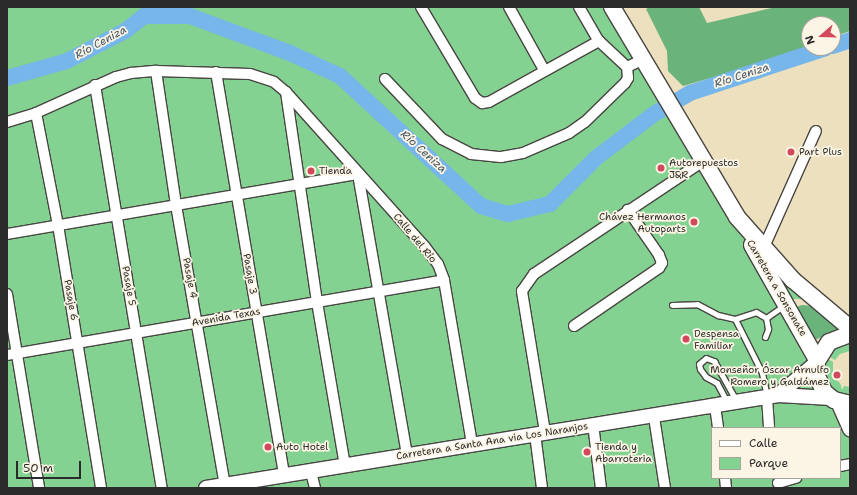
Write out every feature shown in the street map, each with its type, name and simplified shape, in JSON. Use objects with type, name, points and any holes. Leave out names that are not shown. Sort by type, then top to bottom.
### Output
[{"type":"main road","points":[[612,7],[702,162],[737,217],[793,280],[818,303],[848,325],[829,342],[817,361],[773,397]]},
{"type":"main road","name":"Carretera a Sonsonate","points":[[737,217],[817,361],[820,385],[840,401]]},
{"type":"main road","points":[[787,306],[794,303],[818,303]]},
{"type":"main road","name":"Carretera a Santa Ana via Los Naranjos","points":[[206,488],[311,472],[593,424],[654,417],[773,397],[840,401]]},
{"type":"main road","points":[[840,401],[850,429]]},
{"type":"street","points":[[421,7],[475,98],[482,103],[489,102],[544,70],[599,41]]},
{"type":"street","points":[[509,7],[544,70]]},
{"type":"street","points":[[385,79],[442,139],[470,154],[501,157],[523,153],[569,133],[586,122],[625,83],[628,78],[627,67],[599,41],[579,7]]},
{"type":"street","points":[[627,67],[642,60]]},
{"type":"street","name":"Calle del Río","points":[[7,122],[36,113],[95,85],[131,73],[156,71],[216,72],[262,76],[286,92],[358,174],[426,247],[438,264],[444,280],[472,444]]},
{"type":"street","name":"Pasaje 4","points":[[156,71],[176,205],[198,322],[225,485]]},
{"type":"street","name":"Pasaje 3","points":[[216,72],[284,476]]},
{"type":"street","name":"Pasaje 5","points":[[95,85],[162,488]]},
{"type":"street","points":[[286,92],[317,302],[345,465]]},
{"type":"street","name":"Pasaje 6","points":[[36,113],[58,225],[101,488]]},
{"type":"street","points":[[764,247],[816,132]]},
{"type":"street","points":[[542,488],[540,433],[522,291],[534,274],[702,162]]},
{"type":"street","points":[[7,234],[358,174],[377,291],[407,455]]},
{"type":"street","points":[[574,326],[659,268],[662,263],[659,254],[628,210]]},
{"type":"street","name":"Avenida Texas","points":[[12,354],[444,280]]},
{"type":"street","points":[[7,294],[12,354],[39,488]]},
{"type":"street","points":[[769,427],[773,397]]},
{"type":"street","points":[[718,427],[727,404]]},
{"type":"street","points":[[654,417],[664,488]]},
{"type":"street","points":[[593,424],[601,488]]},
{"type":"street","points":[[311,472],[315,488]]},
{"type":"street","points":[[778,483],[792,479]]},
{"type":"lane","points":[[672,305],[697,304],[718,315],[735,319],[756,312],[766,318],[768,329],[766,337]]},
{"type":"lane","points":[[766,318],[787,306]]},
{"type":"lane","points":[[735,319],[773,397]]},
{"type":"lane","points":[[749,346],[755,343]]},
{"type":"lane","points":[[706,358],[714,361],[727,404],[717,382],[706,377],[700,369],[699,364],[706,358]]},
{"type":"green space","points":[[7,7],[619,7],[825,357],[833,362],[833,374],[841,385],[842,390],[844,386],[850,387],[850,488],[7,488]]},
{"type":"green space","points":[[650,7],[699,7],[707,23],[776,7],[850,7],[850,31],[841,34],[841,16],[801,16],[801,49],[755,65],[683,86],[668,71],[667,51],[646,9]]},
{"type":"green space","points":[[771,261],[804,299],[791,299]]},
{"type":"green space","points":[[802,305],[813,306],[839,329],[815,340],[796,307]]},
{"type":"green space","points":[[850,341],[850,351],[840,354],[835,360],[826,355],[830,349]]},
{"type":"waterway","name":"Río Ceniza","points":[[7,78],[67,61],[125,31],[144,16],[190,16],[290,53],[340,76],[481,206],[508,214],[550,204],[596,158],[654,114],[690,93],[802,56]]},
{"type":"waterway","name":"Río Ceniza","points":[[841,43],[850,40]]},
{"type":"place","name":"Part Plus","points":[[791,152]]},
{"type":"place","name":"Autorepuestos J&R","points":[[661,168]]},
{"type":"place","name":"Tienda","points":[[311,171]]},
{"type":"place","name":"Chávez Hermanos Autoparts","points":[[694,222]]},
{"type":"place","name":"Despensa Familiar","points":[[686,339]]},
{"type":"place","name":"Monseñor Óscar Arnulfo Romero y Galdámez","points":[[837,375]]},
{"type":"place","name":"Auto Hotel","points":[[268,447]]},
{"type":"place","name":"Tienda y Abarroteria","points":[[587,452]]}]
